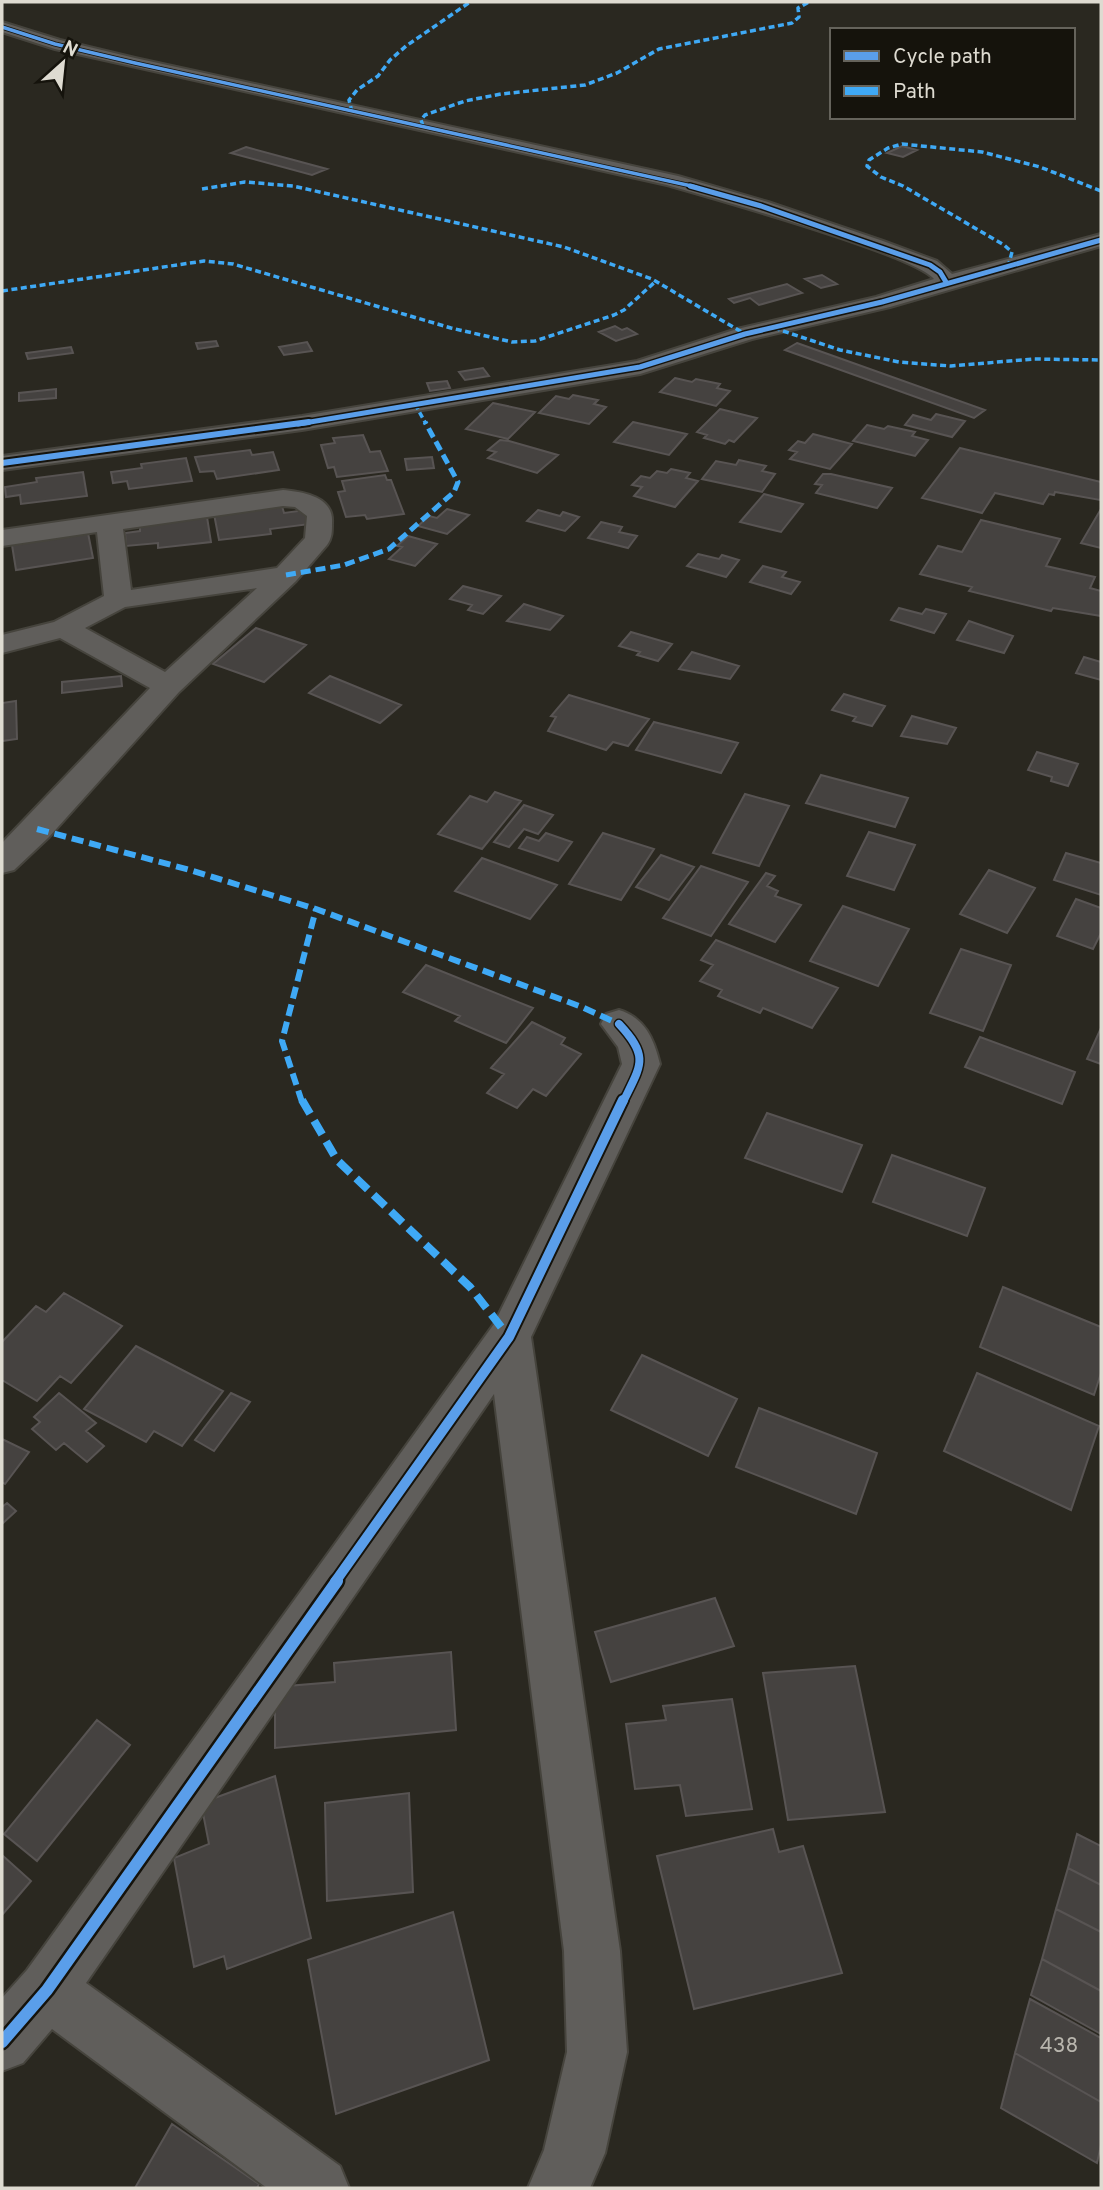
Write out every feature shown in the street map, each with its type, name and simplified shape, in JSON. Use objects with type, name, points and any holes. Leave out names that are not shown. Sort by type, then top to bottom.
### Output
[{"type":"street","points":[[2,27],[55,44],[135,63],[671,180],[761,206],[886,248],[930,265],[940,272],[946,282]]},
{"type":"street","points":[[2,463],[302,423],[640,367],[745,334],[882,302],[1101,240]]},
{"type":"street","points":[[2,538],[283,498],[302,500],[320,513],[318,539],[286,575],[168,686],[37,829],[2,862]]},
{"type":"street","points":[[109,522],[118,600]]},
{"type":"street","points":[[2,644],[64,628],[118,600],[286,575]]},
{"type":"street","points":[[64,628],[168,686]]},
{"type":"street","points":[[2,2042],[47,1990],[509,1337],[641,1063],[636,1042],[619,1024]]},
{"type":"street","points":[[509,1337],[592,1951],[597,2052],[574,2153],[559,2188]]},
{"type":"street","points":[[47,1990],[318,2188]]},
{"type":"building","points":[[902,146],[917,150],[903,157],[887,153]]},
{"type":"building","points":[[246,147],[327,169],[312,175],[231,153]]},
{"type":"building","points":[[822,275],[837,284],[821,288],[805,279]]},
{"type":"building","points":[[787,284],[802,293],[759,305],[750,298],[734,303],[729,299]]},
{"type":"building","points":[[615,326],[622,330],[627,328],[637,334],[616,341],[599,332]]},
{"type":"building","points":[[216,341],[218,346],[198,349],[196,343]]},
{"type":"building","points":[[307,342],[312,351],[284,355],[279,347]]},
{"type":"building","points":[[797,343],[985,410],[974,418],[785,350]]},
{"type":"building","points":[[71,347],[73,353],[28,359],[26,353]]},
{"type":"building","points":[[483,368],[489,376],[465,380],[459,372]]},
{"type":"building","points":[[675,378],[720,384],[717,388],[730,391],[716,406],[660,392]]},
{"type":"building","points":[[447,381],[450,388],[430,391],[427,383]]},
{"type":"building","points":[[56,389],[56,398],[19,401],[19,393]]},
{"type":"building","points":[[573,395],[598,400],[594,404],[606,407],[589,424],[539,413],[556,396],[569,399]]},
{"type":"building","points":[[493,403],[535,412],[508,439],[466,429]]},
{"type":"building","points":[[720,409],[757,418],[734,442],[729,440],[725,444],[704,438],[707,435],[697,432]]},
{"type":"building","points":[[936,414],[965,421],[952,437],[905,425],[913,415],[931,420]]},
{"type":"building","points":[[633,422],[687,434],[669,455],[614,442]]},
{"type":"building","points":[[867,425],[915,432],[912,436],[928,440],[915,456],[853,441]]},
{"type":"building","points":[[813,434],[852,444],[830,469],[790,459],[797,452],[789,450],[798,441],[805,443]]},
{"type":"building","points":[[363,435],[370,452],[380,451],[388,471],[337,477],[334,467],[328,468],[321,445],[335,443],[333,438]]},
{"type":"building","points":[[500,440],[558,455],[537,473],[488,458],[496,452],[488,450]]},
{"type":"building","points":[[960,448],[1101,482],[1101,498],[1100,500],[1055,492],[1054,495],[1049,494],[1043,504],[995,493],[982,513],[922,498]]},
{"type":"building","points":[[250,450],[252,455],[273,452],[279,470],[217,479],[214,471],[200,472],[195,457]]},
{"type":"building","points":[[432,457],[434,468],[407,470],[405,459]]},
{"type":"building","points":[[186,458],[192,481],[129,489],[127,481],[113,483],[111,472],[142,468],[141,464]]},
{"type":"building","points":[[739,460],[766,466],[762,471],[775,474],[762,492],[702,479],[716,461],[736,465]]},
{"type":"building","points":[[671,469],[690,473],[686,478],[698,481],[675,507],[634,496],[642,487],[632,485],[641,476],[650,478],[657,471],[667,473]]},
{"type":"building","points":[[83,472],[87,496],[21,504],[20,495],[6,497],[5,487],[37,482],[36,478]]},
{"type":"building","points":[[823,474],[892,488],[877,508],[816,493],[822,485],[815,484]]},
{"type":"building","points":[[385,475],[387,480],[391,480],[404,514],[367,519],[365,515],[346,517],[338,492],[345,491],[342,481]]},
{"type":"building","points":[[764,494],[803,504],[781,532],[740,522]]},
{"type":"building","points":[[282,506],[284,513],[306,510],[310,524],[270,529],[271,534],[219,540],[214,514]]},
{"type":"building","points":[[447,509],[469,515],[447,534],[418,526],[429,516],[437,518]]},
{"type":"building","points":[[1101,509],[1101,548],[1081,543]]},
{"type":"building","points":[[538,510],[560,516],[563,512],[579,517],[565,531],[527,521]]},
{"type":"building","points":[[207,517],[211,542],[158,548],[158,543],[126,546],[125,533],[140,531],[140,524]]},
{"type":"building","points":[[981,520],[1060,539],[1046,566],[1095,577],[1090,588],[1101,591],[1101,616],[1053,608],[1051,611],[969,591],[972,587],[920,574],[938,546],[962,552]]},
{"type":"building","points":[[601,522],[622,527],[619,532],[637,536],[628,548],[588,538]]},
{"type":"building","points":[[88,533],[93,558],[16,570],[12,545]]},
{"type":"building","points":[[408,536],[437,544],[415,566],[389,559],[402,547],[397,546]]},
{"type":"building","points":[[698,554],[719,559],[722,555],[739,560],[726,577],[687,566]]},
{"type":"building","points":[[763,566],[786,572],[782,577],[800,582],[791,594],[750,582]]},
{"type":"building","points":[[463,586],[501,596],[483,614],[468,610],[472,605],[450,599]]},
{"type":"building","points":[[524,604],[563,616],[550,630],[507,621]]},
{"type":"building","points":[[899,608],[922,614],[926,609],[946,614],[934,633],[891,620]]},
{"type":"building","points":[[969,621],[1013,636],[1004,653],[957,640]]},
{"type":"building","points":[[256,628],[306,645],[264,682],[213,664]]},
{"type":"building","points":[[631,632],[672,644],[658,661],[637,655],[640,652],[619,646]]},
{"type":"building","points":[[692,652],[739,666],[730,679],[679,669]]},
{"type":"building","points":[[1084,657],[1101,662],[1101,680],[1076,673]]},
{"type":"building","points":[[121,676],[122,686],[62,693],[62,682]]},
{"type":"building","points":[[330,676],[401,705],[380,723],[309,693]]},
{"type":"building","points":[[844,694],[885,706],[872,726],[853,721],[856,717],[832,710]]},
{"type":"building","points":[[569,695],[649,719],[628,746],[613,742],[606,750],[548,731],[556,717],[551,716]]},
{"type":"building","points":[[16,701],[17,739],[2,741],[2,703]]},
{"type":"building","points":[[912,716],[956,728],[947,744],[901,736]]},
{"type":"building","points":[[654,722],[738,743],[721,773],[636,750]]},
{"type":"building","points":[[1037,752],[1078,764],[1068,786],[1051,781],[1052,777],[1028,770]]},
{"type":"building","points":[[821,775],[908,798],[895,827],[806,803]]},
{"type":"building","points":[[495,792],[521,801],[482,849],[438,834],[470,796],[487,802]]},
{"type":"building","points":[[745,794],[789,806],[759,866],[713,853]]},
{"type":"building","points":[[524,805],[553,815],[538,834],[524,829],[509,847],[494,842]]},
{"type":"building","points":[[869,832],[915,845],[894,890],[847,876]]},
{"type":"building","points":[[546,833],[572,842],[558,861],[519,848],[527,837],[539,841]]},
{"type":"building","points":[[603,833],[654,849],[621,900],[569,884]]},
{"type":"building","points":[[1066,853],[1101,863],[1101,895],[1054,880]]},
{"type":"building","points":[[661,855],[694,867],[669,900],[636,887]]},
{"type":"building","points":[[482,858],[557,885],[530,919],[455,891]]},
{"type":"building","points":[[701,866],[748,882],[711,936],[663,918]]},
{"type":"building","points":[[989,870],[1035,888],[1007,933],[960,914]]},
{"type":"building","points":[[766,873],[775,876],[767,886],[778,891],[775,896],[801,905],[775,942],[729,924]]},
{"type":"building","points":[[1076,899],[1101,908],[1101,933],[1093,949],[1057,936]]},
{"type":"building","points":[[843,906],[909,929],[878,986],[810,961]]},
{"type":"building","points":[[716,940],[838,988],[812,1028],[763,1008],[760,1013],[718,996],[722,990],[700,981],[713,965],[701,960]]},
{"type":"building","points":[[961,949],[1011,965],[983,1031],[930,1013]]},
{"type":"building","points":[[426,965],[533,1008],[506,1043],[455,1021],[460,1016],[403,992]]},
{"type":"building","points":[[532,1022],[565,1038],[561,1044],[581,1054],[546,1096],[533,1089],[517,1108],[487,1093],[504,1074],[491,1068]]},
{"type":"building","points":[[1101,1028],[1101,1064],[1087,1059]]},
{"type":"building","points":[[980,1037],[1075,1072],[1062,1104],[965,1067]]},
{"type":"building","points":[[767,1113],[862,1145],[842,1192],[745,1158]]},
{"type":"building","points":[[892,1155],[985,1188],[967,1236],[873,1202]]},
{"type":"building","points":[[1003,1287],[1101,1327],[1101,1373],[1094,1395],[980,1347]]},
{"type":"building","points":[[64,1293],[122,1326],[71,1383],[60,1376],[37,1401],[2,1380],[2,1342],[36,1306],[46,1312]]},
{"type":"building","points":[[136,1346],[223,1391],[182,1446],[154,1431],[146,1442],[84,1409]]},
{"type":"building","points":[[642,1355],[737,1399],[708,1456],[611,1410]]},
{"type":"building","points":[[977,1373],[1099,1426],[1071,1510],[944,1451]]},
{"type":"building","points":[[59,1393],[96,1423],[86,1431],[104,1446],[87,1462],[64,1443],[56,1450],[32,1429],[40,1422],[34,1417]]},
{"type":"building","points":[[231,1393],[250,1402],[214,1451],[195,1440]]},
{"type":"building","points":[[759,1408],[877,1453],[856,1514],[736,1467]]},
{"type":"building","points":[[2,1439],[29,1452],[5,1484],[2,1482]]},
{"type":"building","points":[[7,1503],[16,1511],[2,1524],[2,1507]]},
{"type":"building","points":[[715,1598],[734,1646],[611,1682],[595,1632]]},
{"type":"building","points":[[451,1652],[456,1730],[275,1748],[275,1687],[335,1682],[334,1663]]},
{"type":"building","points":[[855,1666],[885,1812],[788,1820],[763,1673]]},
{"type":"building","points":[[732,1699],[752,1809],[686,1816],[680,1785],[635,1789],[626,1724],[666,1720],[663,1706]]},
{"type":"building","points":[[97,1720],[130,1745],[37,1861],[4,1834]]},
{"type":"building","points":[[275,1776],[311,1938],[227,1969],[224,1956],[194,1967],[174,1858],[209,1844],[201,1803]]},
{"type":"building","points":[[409,1793],[413,1892],[327,1901],[325,1803]]},
{"type":"building","points":[[773,1829],[779,1852],[803,1846],[842,1973],[694,2009],[657,1856]]},
{"type":"building","points":[[1077,1834],[1101,1846],[1101,1885],[1068,1868]]},
{"type":"building","points":[[2,1855],[31,1881],[2,1915]]},
{"type":"building","points":[[1068,1868],[1101,1885],[1101,1932],[1056,1909]]},
{"type":"building","points":[[1056,1909],[1101,1932],[1101,1991],[1042,1959]]},
{"type":"building","points":[[453,1912],[489,2060],[336,2114],[308,1960]]},
{"type":"building","points":[[1042,1959],[1101,1991],[1101,2034],[1031,1995]]},
{"type":"building","points":[[1030,1999],[1101,2038],[1101,2102],[1015,2053]]},
{"type":"building","points":[[1015,2053],[1101,2102],[1101,2145],[1097,2163],[1001,2108]]},
{"type":"building","points":[[172,2124],[259,2184],[257,2188],[135,2188]]},
{"type":"marked path","points":[[352,112],[349,100],[357,90],[378,76],[390,60],[406,46],[470,2]]},
{"type":"marked path","points":[[423,126],[421,120],[425,115],[465,101],[501,94],[585,85],[617,73],[659,49],[792,23],[799,17],[798,8],[809,2]]},
{"type":"marked path","points":[[1008,267],[1012,252],[1004,245],[903,186],[881,177],[867,166],[869,160],[888,148],[902,144],[982,152],[1040,167],[1101,191]]},
{"type":"marked path","points":[[202,189],[245,182],[277,183],[564,247],[652,279],[745,334]]},
{"type":"marked path","points":[[2,291],[204,261],[233,264],[451,328],[512,342],[535,341],[614,315],[624,310],[656,281]]},
{"type":"marked path","points":[[774,328],[840,350],[899,362],[951,366],[1033,359],[1101,360]]},
{"type":"marked path","points":[[286,575],[344,565],[389,549],[454,492],[458,482],[415,404]]},
{"type":"marked path","points":[[37,829],[190,870],[316,909],[582,1007],[619,1024]]},
{"type":"marked path","points":[[316,909],[282,1041],[303,1104],[337,1160],[470,1287],[509,1337]]},
{"type":"cycle path","points":[[2,27],[55,44],[135,63],[671,180],[761,206],[930,265],[940,272],[946,282]]},
{"type":"cycle path","points":[[2,463],[302,423],[640,367],[745,334],[882,302],[1101,240]]},
{"type":"cycle path","points":[[2,2042],[47,1990],[509,1337],[641,1064],[636,1042],[619,1024]]}]
